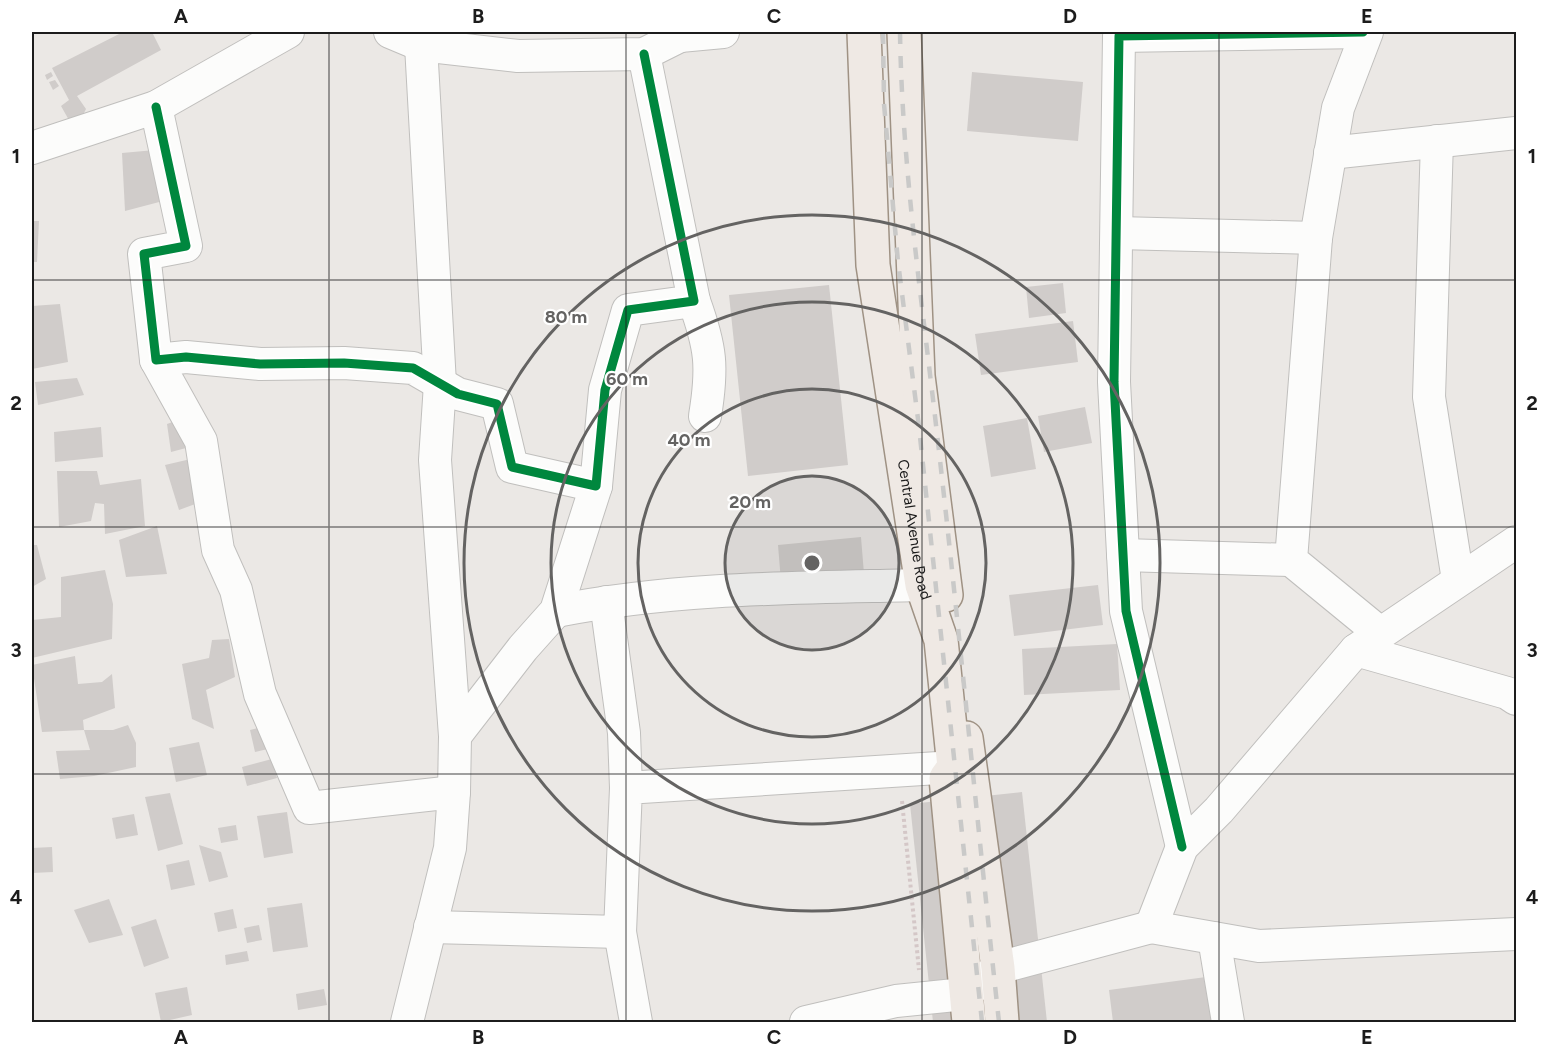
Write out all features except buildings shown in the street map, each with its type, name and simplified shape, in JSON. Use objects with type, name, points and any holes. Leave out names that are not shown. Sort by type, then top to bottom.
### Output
[{"type":"main road","name":"Central Avenue Road","points":[[864,32],[873,265],[922,585],[941,640],[954,767],[946,778],[967,1008]]},
{"type":"main road","points":[[904,32],[918,376],[998,968],[1002,1023]]},
{"type":"street","points":[[32,148],[156,107],[288,32]]},
{"type":"street","points":[[390,32],[421,45],[518,56],[644,54],[680,34],[723,32]]},
{"type":"street","points":[[1182,847],[1126,611],[1114,382],[1118,233],[1113,34],[1365,32],[1338,108],[1316,238],[1291,560]]},
{"type":"street","points":[[407,1023],[450,848],[455,736],[435,460],[440,384],[421,45]]},
{"type":"street","points":[[644,54],[694,301],[707,336],[712,375],[705,416]]},
{"type":"street","points":[[156,107],[186,246],[144,254],[156,360],[201,441],[218,550],[236,590],[260,694],[309,808],[454,792]]},
{"type":"street","points":[[1330,153],[1516,133]]},
{"type":"street","points":[[1437,141],[1429,397],[1458,580]]},
{"type":"street","points":[[1118,233],[1316,238]]},
{"type":"street","points":[[455,736],[523,648],[556,611],[596,486],[605,390],[627,310],[694,301]]},
{"type":"street","points":[[156,360],[186,357],[260,364],[344,363],[413,368],[458,394],[497,404],[512,467],[596,486]]},
{"type":"street","points":[[1151,927],[1182,847],[1219,810],[1368,642],[1516,542]]},
{"type":"street","points":[[1123,555],[1291,560],[1368,642],[1507,693],[1516,699]]},
{"type":"street","points":[[556,611],[606,602],[714,589],[922,585]]},
{"type":"street","points":[[606,602],[624,733],[626,788],[620,932],[636,1023]]},
{"type":"street","points":[[626,788],[954,767]]},
{"type":"street","points":[[430,927],[620,932]]},
{"type":"street","points":[[806,1023],[896,1001],[922,999],[967,1008],[998,968],[1151,927],[1259,946],[1516,934]]},
{"type":"street","points":[[1214,938],[1228,1023]]},
{"type":"path","points":[[902,798],[922,999]]},
{"type":"railway","points":[[883,32],[884,104],[898,262],[919,427],[982,1022]]},
{"type":"railway","points":[[900,32],[904,131],[913,229],[999,1022]]},
{"type":"cycle path","points":[[1182,847],[1126,611],[1114,382],[1119,36],[1363,32]]},
{"type":"cycle path","points":[[156,107],[186,246],[144,254],[156,360],[186,357],[260,364],[344,363],[413,368],[458,394],[497,404],[512,467],[596,486],[605,390],[628,310],[694,301],[644,54]]}]
